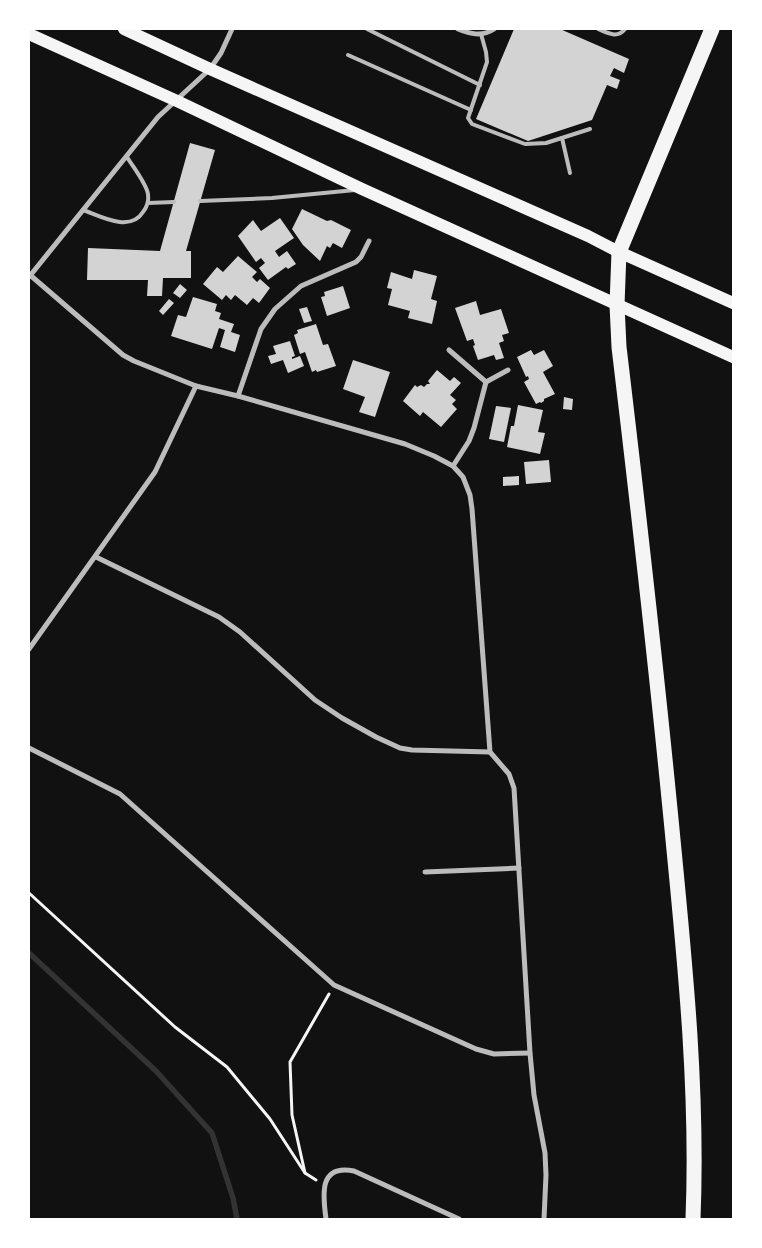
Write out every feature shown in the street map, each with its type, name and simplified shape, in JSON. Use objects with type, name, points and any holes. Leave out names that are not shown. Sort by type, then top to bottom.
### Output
[{"type":"highway","points":[[693,1219],[694,1099],[686,972],[661,713],[620,347],[617,305],[620,252],[712,29]]},
{"type":"main road","points":[[124,29],[588,236],[733,303]]},
{"type":"main road","points":[[29,34],[362,189],[733,357]]},
{"type":"street","points":[[232,29],[221,53],[210,69],[158,118],[30,276],[123,355],[134,361],[196,386],[238,396],[405,444],[453,466],[462,477],[470,495],[472,509],[490,752],[510,774],[514,788],[530,1052],[534,1095],[545,1153],[544,1219]]},
{"type":"street","points":[[458,29],[472,35],[494,29]]},
{"type":"street","points":[[238,396],[261,329],[275,309],[300,286],[356,262],[361,257],[369,241]]},
{"type":"street","points":[[449,350],[486,382]]},
{"type":"street","points":[[453,466],[474,428],[486,382],[508,370]]},
{"type":"street","points":[[29,649],[155,472],[196,386]]},
{"type":"street","points":[[96,557],[224,620],[240,632],[315,700],[376,737],[400,748],[412,750],[490,752]]},
{"type":"street","points":[[29,748],[120,794],[334,984],[476,1049],[494,1054],[530,1052]]},
{"type":"street","points":[[425,872],[519,868]]},
{"type":"street","points":[[326,1219],[323,1194],[324,1184],[333,1174],[339,1171],[354,1171],[459,1219]]},
{"type":"lane","points":[[367,29],[480,86]]},
{"type":"lane","points":[[598,29],[613,35],[619,34],[625,29]]},
{"type":"lane","points":[[481,34],[487,62],[468,118],[472,124],[525,144],[546,142],[590,129]]},
{"type":"lane","points":[[348,54],[471,110]]},
{"type":"lane","points":[[562,138],[570,173]]},
{"type":"lane","points":[[83,210],[121,223],[132,221],[142,215],[148,203],[148,193],[128,157]]},
{"type":"lane","points":[[200,201],[272,198],[362,189]]},
{"type":"lane","points":[[148,203],[174,202]]},
{"type":"path","points":[[29,893],[175,1027],[227,1067],[270,1119],[305,1173],[324,1184]]},
{"type":"path","points":[[305,1173],[292,1115],[290,1062],[334,984]]},
{"type":"building","points":[[514,29],[560,29],[629,59],[624,73],[614,68],[610,76],[620,80],[617,89],[607,85],[592,120],[528,141],[476,119]]},
{"type":"building","points":[[190,143],[215,150],[186,251],[191,251],[191,278],[163,278],[162,296],[147,296],[148,280],[87,280],[88,248],[160,251]]},
{"type":"building","points":[[302,209],[351,230],[342,248],[333,243],[330,248],[327,246],[320,261],[303,245],[292,229]]},
{"type":"building","points":[[280,218],[294,238],[275,251],[279,257],[287,251],[296,264],[288,269],[286,267],[268,280],[259,268],[265,263],[261,258],[256,262],[238,236],[253,220],[261,231]]},
{"type":"building","points":[[238,256],[257,272],[252,277],[257,282],[260,279],[270,288],[259,303],[253,298],[247,305],[235,295],[231,300],[226,295],[222,300],[203,284],[217,267],[223,272]]},
{"type":"building","points":[[414,270],[437,276],[431,299],[437,301],[432,324],[408,318],[410,311],[388,305],[392,289],[387,288],[391,272],[412,279]]},
{"type":"building","points":[[180,284],[187,290],[180,298],[173,293]]},
{"type":"building","points":[[343,286],[350,308],[327,316],[321,297],[325,296],[324,292]]},
{"type":"building","points":[[193,297],[217,304],[215,311],[221,313],[219,319],[234,324],[231,332],[240,335],[235,352],[220,347],[225,330],[219,328],[212,349],[171,336],[178,315],[186,317]]},
{"type":"building","points":[[169,299],[174,303],[163,315],[159,311]]},
{"type":"building","points":[[476,301],[480,315],[501,309],[509,333],[502,335],[504,341],[499,343],[504,358],[496,360],[494,355],[478,360],[473,346],[475,345],[473,339],[467,341],[455,308]]},
{"type":"building","points":[[307,307],[312,321],[304,323],[299,309]]},
{"type":"building","points":[[316,324],[323,345],[328,344],[336,366],[312,372],[305,352],[300,354],[294,335],[298,333],[297,330]]},
{"type":"building","points":[[290,341],[295,356],[292,359],[300,356],[304,366],[288,373],[283,360],[271,364],[268,356],[276,354],[273,346]]},
{"type":"building","points":[[531,350],[534,355],[544,350],[553,366],[543,372],[555,394],[536,404],[524,382],[529,379],[528,376],[526,377],[517,357]]},
{"type":"building","points":[[353,360],[390,372],[375,417],[359,412],[365,397],[343,389]]},
{"type":"building","points":[[437,370],[450,381],[454,377],[461,383],[450,395],[456,400],[452,404],[457,409],[441,427],[423,412],[420,416],[403,401],[415,385],[417,387],[421,385],[424,387],[430,384],[428,381]]},
{"type":"building","points":[[564,397],[573,399],[572,410],[563,409]]},
{"type":"building","points":[[518,405],[543,410],[538,432],[545,433],[540,454],[507,447]]},
{"type":"building","points":[[496,406],[511,408],[504,442],[489,439]]},
{"type":"building","points":[[549,460],[551,482],[526,484],[524,462]]},
{"type":"building","points":[[519,476],[519,485],[503,486],[503,477]]},
{"type":"waterway","points":[[29,953],[156,1071],[212,1133],[233,1198],[237,1219]]}]
